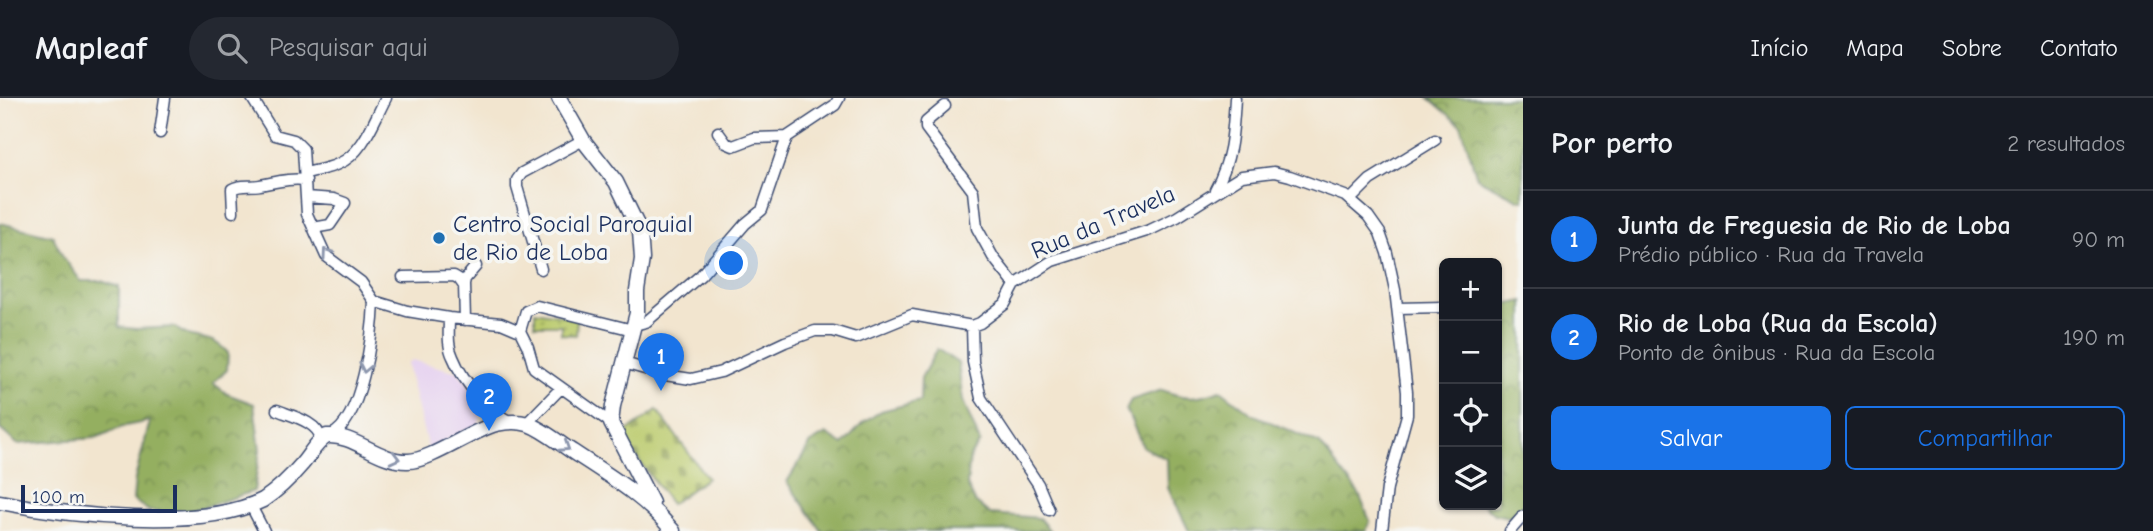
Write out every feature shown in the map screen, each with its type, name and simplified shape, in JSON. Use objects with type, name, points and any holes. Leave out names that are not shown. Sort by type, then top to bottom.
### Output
[{"type":"street","points":[[160,133],[165,98]]},
{"type":"street","points":[[0,502],[66,515],[134,520],[196,521],[220,517],[251,506],[278,489],[326,437],[337,432],[343,423],[361,387],[371,342],[374,301],[361,282],[326,256],[307,214],[303,149],[294,140],[278,137],[266,123],[263,113],[252,98]]},
{"type":"street","points":[[233,212],[232,189],[237,186],[262,185],[306,176],[337,165],[351,155],[367,133],[386,98]]},
{"type":"street","points":[[559,98],[583,140],[616,183],[640,231],[642,258],[633,328],[611,423]]},
{"type":"street","points":[[718,132],[726,143],[733,146],[754,138],[787,137],[835,105],[839,98]]},
{"type":"street","points":[[1214,192],[1227,170],[1232,142],[1234,98]]},
{"type":"street","points":[[945,106],[928,120],[926,128],[973,191],[977,228],[993,257],[1014,285]]},
{"type":"street","points":[[520,331],[526,311],[537,306],[633,328],[646,322],[701,275],[745,225],[762,210],[787,137]]},
{"type":"street","points":[[541,269],[517,180],[522,173],[583,140]]},
{"type":"street","points":[[1382,531],[1387,488],[1406,415],[1407,392],[1392,271],[1380,233],[1368,216],[1350,200],[1370,180],[1435,140]]},
{"type":"street","name":"Rua da Travela","points":[[972,326],[1005,304],[1014,285],[1052,261],[1150,230],[1177,217],[1242,176],[1274,172],[1307,181],[1350,200]]},
{"type":"street","points":[[306,197],[345,202],[330,225],[313,228]]},
{"type":"street","points":[[466,320],[465,279],[476,266]]},
{"type":"street","points":[[403,277],[454,276],[464,286]]},
{"type":"street","points":[[374,301],[407,311],[501,323],[520,331],[534,368],[611,423],[626,456],[634,484]]},
{"type":"street","points":[[1397,308],[1439,307]]},
{"type":"street","points":[[624,363],[676,378],[691,379],[722,372],[815,331],[833,331],[856,338],[912,315],[972,326],[974,362],[981,398],[1038,484],[1049,510]]},
{"type":"street","points":[[449,318],[448,339],[453,358],[485,405],[634,484],[673,531]]},
{"type":"street","points":[[277,410],[309,423],[326,437],[407,461],[426,456],[488,427],[520,423],[560,388]]},
{"type":"street","points":[[251,506],[264,531]]},
{"type":"street","points":[[1510,531],[1523,516]]},
{"type":"shaded area","points":[[412,360],[458,372],[484,405],[479,423],[428,449],[407,364]]},
{"type":"green space","points":[[1429,98],[1523,98],[1523,200],[1477,178],[1461,125]]},
{"type":"green space","points":[[0,223],[53,236],[63,257],[81,281],[101,281],[119,287],[119,327],[175,327],[188,335],[214,342],[228,353],[227,370],[213,383],[227,394],[254,404],[260,450],[254,491],[189,512],[149,511],[133,500],[135,479],[150,421],[125,426],[95,438],[17,444],[0,429]]},
{"type":"green space","points":[[1523,301],[1523,520],[1494,514],[1490,510],[1502,510],[1502,306]]},
{"type":"green space","points":[[535,311],[577,318],[576,335],[561,334],[561,325],[535,325]]},
{"type":"green space","points":[[937,349],[958,363],[963,401],[980,442],[970,456],[967,485],[975,502],[990,514],[1039,518],[1050,531],[822,531],[787,482],[811,443],[826,434],[843,445],[862,424],[881,411],[920,401],[921,378]]},
{"type":"green space","points":[[1162,390],[1192,397],[1221,390],[1252,414],[1320,444],[1359,494],[1370,521],[1366,531],[1189,531],[1168,488],[1167,459],[1143,447],[1126,409],[1131,400]]},
{"type":"green space","points":[[657,410],[707,478],[671,504],[621,436]]},
{"type":"place","name":"Centro Social Paroquial de Rio de Loba","points":[[439,238]]},
{"type":"place","name":"Junta de Freguesia de Rio de Loba","points":[[661,391]]},
{"type":"place","name":"Rio de Loba (Rua da Escola)","points":[[489,431]]}]
